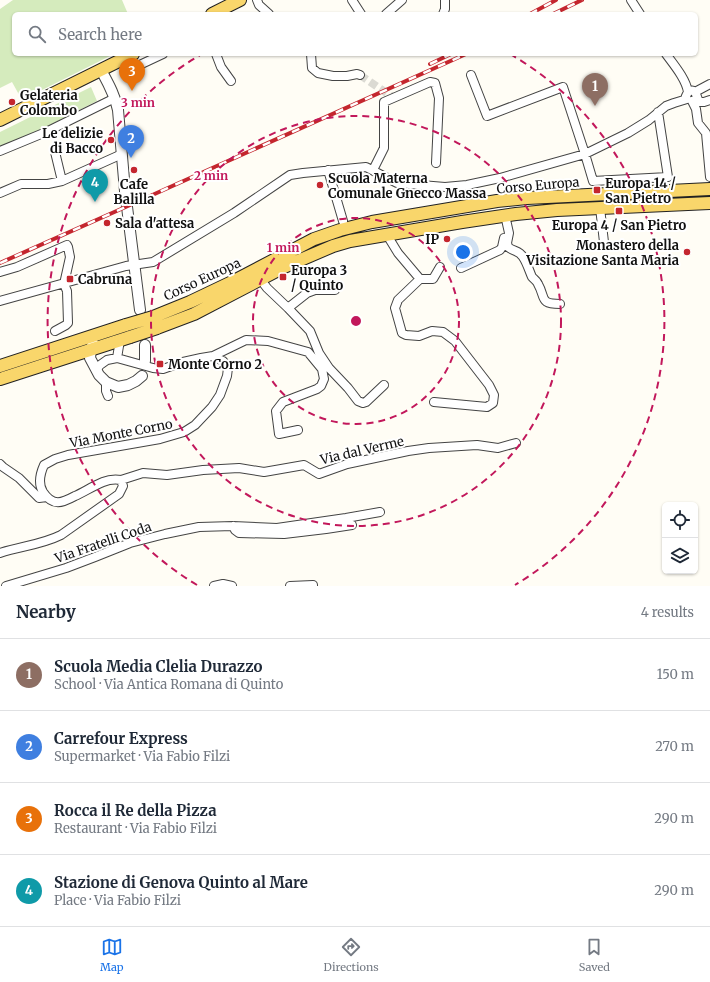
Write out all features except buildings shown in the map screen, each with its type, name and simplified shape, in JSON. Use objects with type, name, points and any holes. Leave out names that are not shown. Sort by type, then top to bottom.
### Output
[{"type":"main road","points":[[216,12],[240,0]]},
{"type":"main road","points":[[0,120],[130,56]]},
{"type":"main road","name":"Corso Europa","points":[[155,323],[190,302],[314,239],[345,228],[372,222],[509,200],[710,189]]},
{"type":"main road","name":"Corso Europa","points":[[0,379],[91,349],[155,323],[194,314],[284,267],[333,246],[350,241],[506,219],[550,211],[710,203]]},
{"type":"main road","name":"Corso Europa","points":[[0,366],[104,332],[126,334]]},
{"type":"street","points":[[257,0],[259,5],[268,12]]},
{"type":"street","points":[[352,0],[360,12]]},
{"type":"street","points":[[388,12],[402,0]]},
{"type":"street","points":[[444,12],[445,0]]},
{"type":"street","points":[[631,0],[639,12]]},
{"type":"street","points":[[130,56],[131,69],[159,56]]},
{"type":"street","points":[[217,56],[221,67],[231,81]]},
{"type":"street","points":[[311,56],[312,68],[318,73],[333,76],[347,76],[356,74],[360,76]]},
{"type":"street","points":[[667,56],[683,78],[692,96],[698,123],[706,133],[710,177]]},
{"type":"street","points":[[101,70],[115,98],[118,110],[125,191],[140,310]]},
{"type":"street","points":[[471,75],[487,116],[563,88],[593,182],[668,177],[658,112]]},
{"type":"street","points":[[373,170],[384,148],[384,102],[430,82],[435,83],[439,98],[436,163]]},
{"type":"street","points":[[0,301],[134,265],[153,262],[234,213],[290,175],[366,167],[397,183],[445,187],[467,185],[500,178],[585,154],[628,133],[666,106],[692,96],[710,84]]},
{"type":"street","points":[[692,96],[699,102],[710,100]]},
{"type":"street","points":[[0,151],[46,132],[115,98]]},
{"type":"street","points":[[55,152],[62,181]]},
{"type":"street","points":[[0,193],[21,184],[48,184],[62,181],[122,154]]},
{"type":"street","points":[[328,170],[343,221]]},
{"type":"street","points":[[600,208],[604,242]]},
{"type":"street","points":[[462,268],[500,250],[502,247],[506,219]]},
{"type":"street","points":[[506,219],[509,233],[507,243],[508,247],[512,251],[517,251],[522,256],[533,278],[538,284],[543,299],[551,304],[560,304]]},
{"type":"street","points":[[387,235],[398,253],[420,279]]},
{"type":"street","points":[[0,272],[17,268],[67,245],[70,257],[64,284],[67,291],[68,323],[55,331]]},
{"type":"street","points":[[434,402],[487,407],[493,403],[494,395],[489,385],[455,341],[442,332],[432,331],[420,336],[402,334],[395,308],[398,300],[420,279],[433,279],[440,267]]},
{"type":"street","points":[[261,280],[267,288],[310,331],[319,353],[329,368],[358,401],[363,403],[366,402],[384,385]]},
{"type":"street","points":[[288,308],[307,293],[315,290],[335,290]]},
{"type":"street","points":[[104,332],[94,341],[91,349],[90,358],[99,375],[106,382],[118,386],[128,385],[142,376]]},
{"type":"street","points":[[118,358],[126,334]]},
{"type":"street","points":[[96,370],[107,360],[118,358],[153,368],[163,369],[189,360],[213,356],[246,340],[268,341],[308,352],[322,370],[324,379],[321,386],[317,389],[283,402],[276,412],[279,434],[298,430]]},
{"type":"street","points":[[145,345],[145,361]]},
{"type":"street","name":"Via Monte Corno","points":[[47,497],[40,484],[41,472],[44,466],[54,458],[160,439],[184,432],[195,425],[212,407],[220,395],[227,376],[228,368],[223,361],[213,356]]},
{"type":"street","points":[[106,382],[106,391],[108,396]]},
{"type":"street","name":"Via dal Verme","points":[[0,464],[20,478],[39,498],[47,497],[53,501],[63,502],[104,482],[116,479],[121,480],[143,473],[167,475],[203,470],[239,468],[264,472],[304,465],[319,474],[347,464],[415,450],[477,445],[498,448],[516,443]]},
{"type":"street","points":[[0,552],[50,541],[61,535],[119,494],[123,486],[121,480]]},
{"type":"street","name":"Via Fratelli Coda","points":[[6,586],[66,568],[130,543],[199,527],[233,526],[277,528],[380,512]]},
{"type":"street","name":"Via Fratelli Coda","points":[[233,526],[239,533],[284,534],[352,525]]},
{"type":"street","points":[[214,586],[222,584],[232,586]]},
{"type":"street","points":[[290,586],[313,585]]},
{"type":"green space","points":[[13,0],[122,0],[127,12],[12,12],[12,56],[110,56],[22,100],[12,82],[0,88],[0,9]]},
{"type":"green space","points":[[91,87],[97,101],[46,127],[0,147],[0,132]]},
{"type":"tunnel","points":[[360,75],[394,98]]},
{"type":"railway","points":[[534,12],[556,0]]},
{"type":"railway","points":[[557,12],[582,0]]},
{"type":"railway","points":[[430,64],[447,56]]},
{"type":"railway","points":[[0,263],[462,56]]},
{"type":"place","name":"Rocca il Re della Pizza","points":[[132,91]]},
{"type":"place","name":"Gelateria Colombo","points":[[12,102]]},
{"type":"place","name":"Scuola Media Clelia Durazzo","points":[[595,106]]},
{"type":"place","name":"Le delizie di Bacco","points":[[111,140]]},
{"type":"place","name":"Carrefour Express","points":[[131,158]]},
{"type":"place","name":"Cafe Balilla","points":[[134,170]]},
{"type":"place","name":"Scuola Materna Comunale Gnecco Massa","points":[[320,185]]},
{"type":"place","name":"Europa 14 / San Pietro","points":[[597,190]]},
{"type":"place","name":"Stazione di Genova Quinto al Mare","points":[[95,202]]},
{"type":"place","name":"Europa 4 / San Pietro","points":[[619,211]]},
{"type":"place","name":"Sala d'attesa","points":[[107,223]]},
{"type":"place","name":"IP","points":[[447,239]]},
{"type":"place","name":"Monastero della Visitazione Santa Maria","points":[[687,252]]},
{"type":"place","name":"Europa 3 / Quinto","points":[[283,277]]},
{"type":"place","name":"Cabruna","points":[[70,279]]},
{"type":"place","name":"Monte Corno 2","points":[[160,364]]}]
